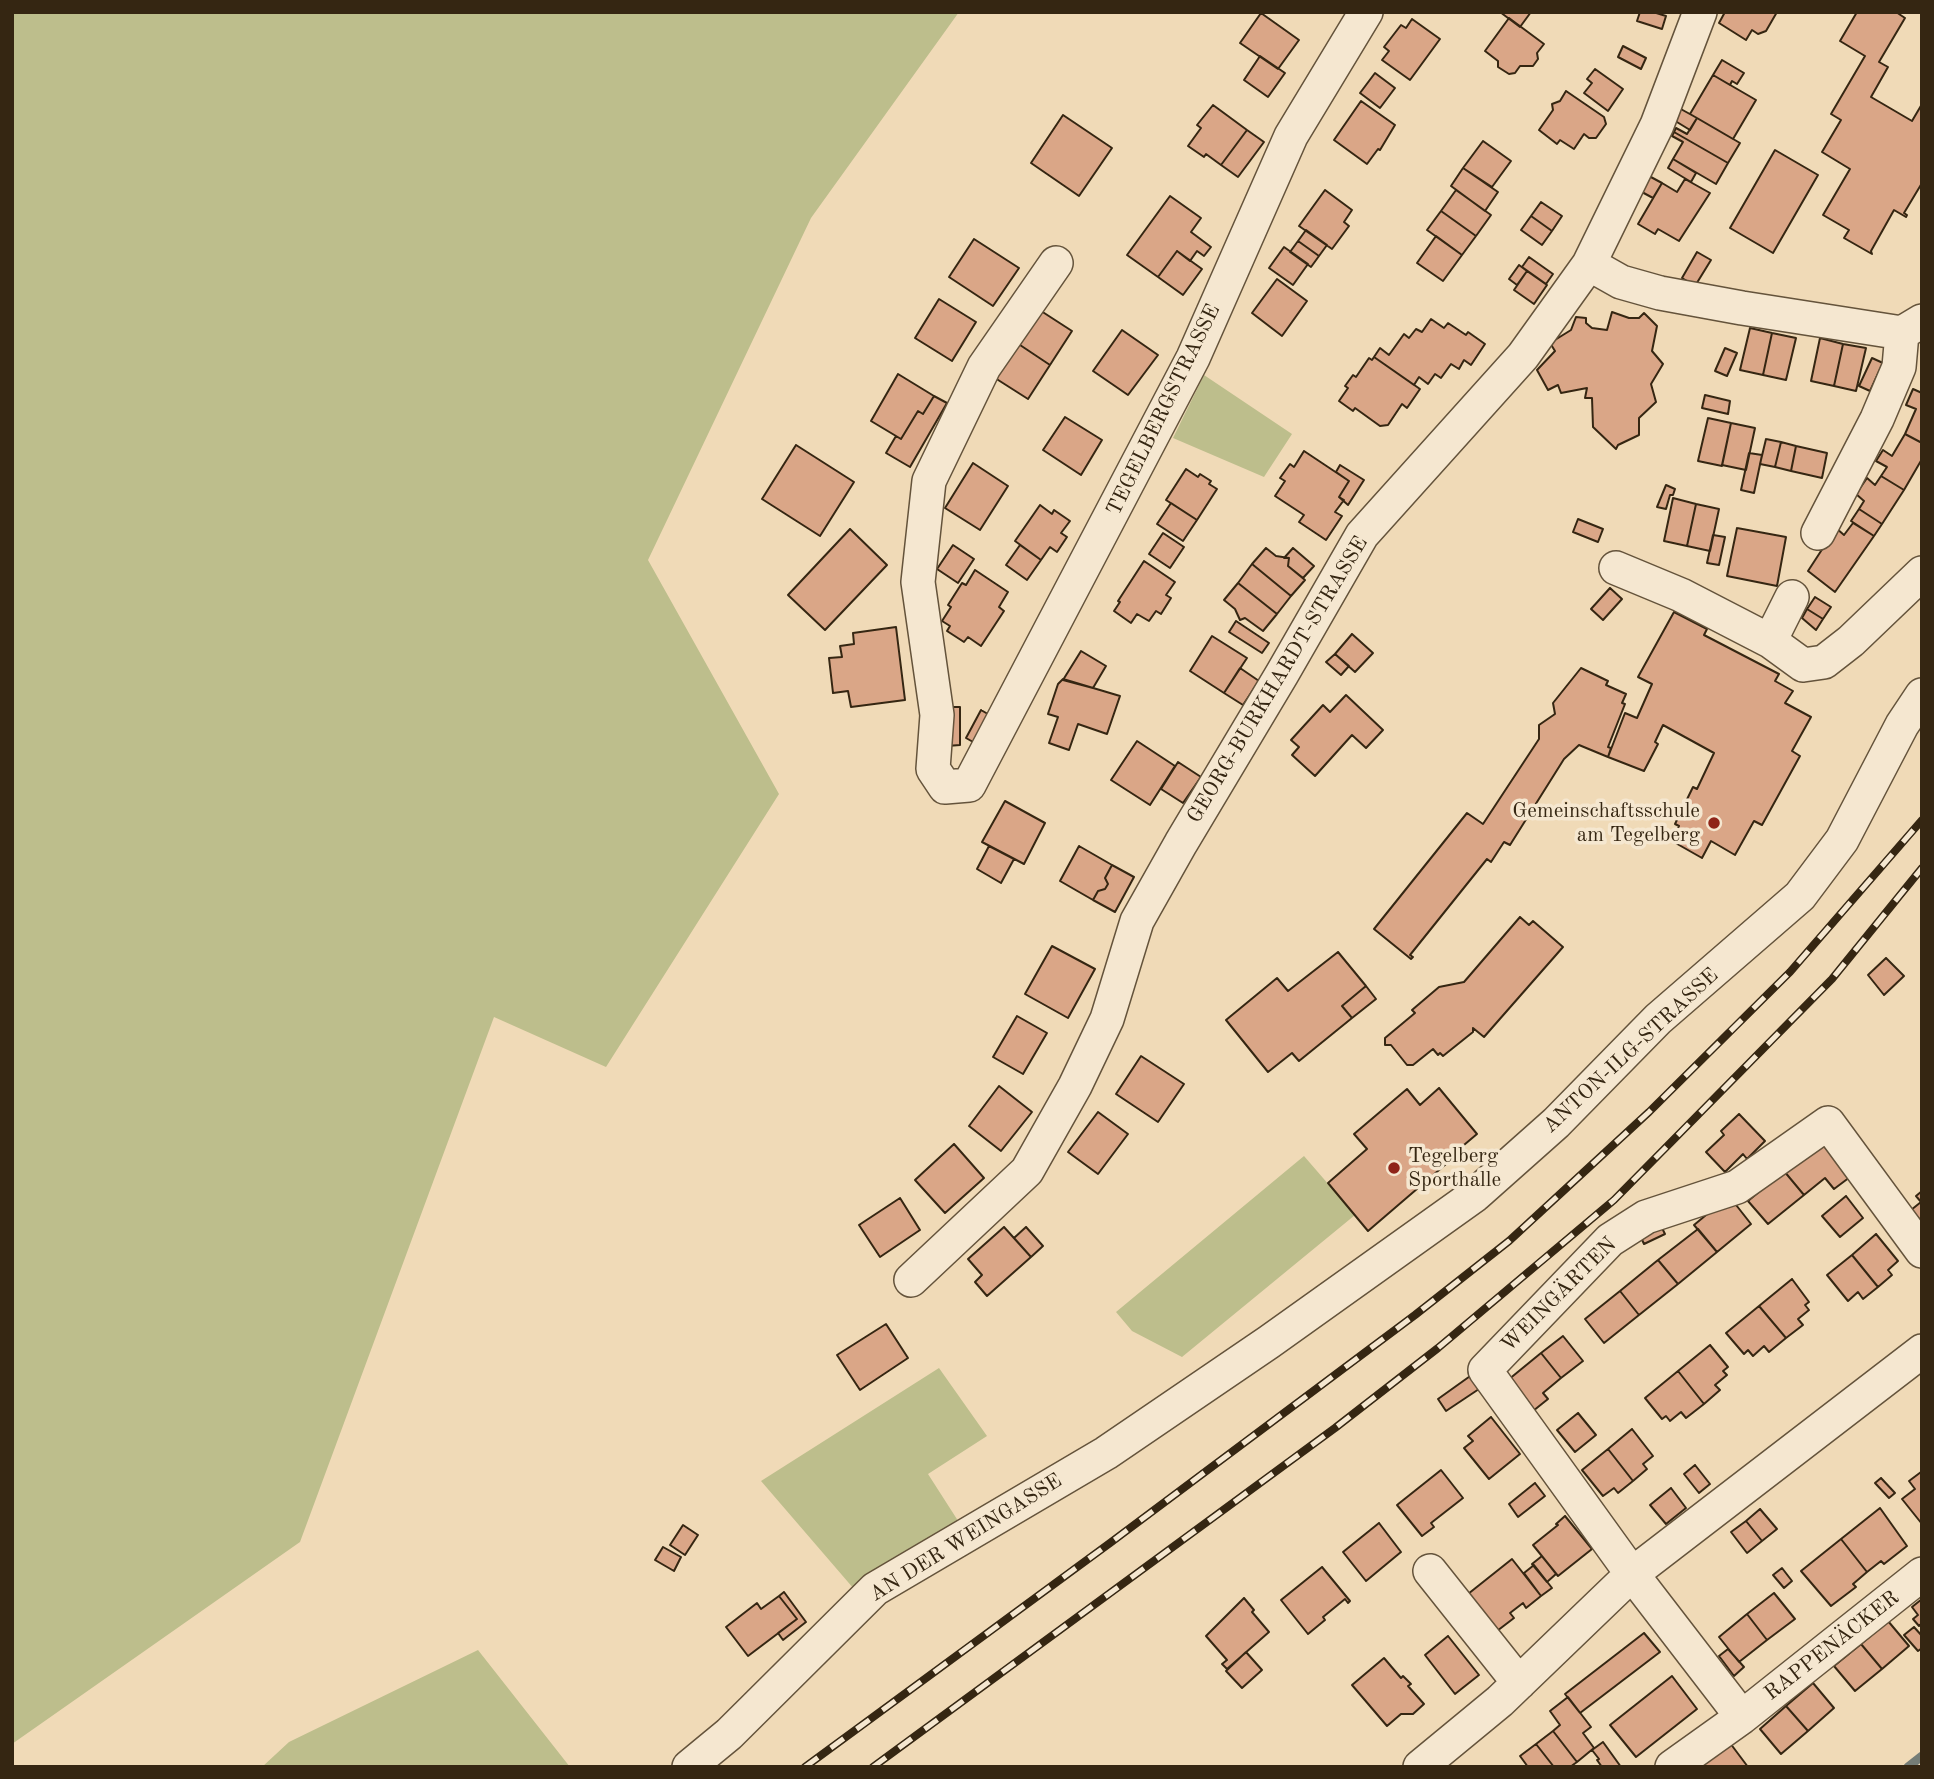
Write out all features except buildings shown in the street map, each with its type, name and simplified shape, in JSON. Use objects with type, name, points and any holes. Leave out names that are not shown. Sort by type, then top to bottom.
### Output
[{"type":"street","name":"TEGELBERGSTRASSE","points":[[1056,263],[984,367],[929,481],[918,582],[937,715],[933,769],[946,787],[970,785],[1193,358],[1291,136],[1366,12]]},
{"type":"street","name":"GEORG-BURKHARDT-STRASSE","points":[[911,1280],[1027,1171],[1075,1086],[1107,1019],[1137,921],[1362,535],[1523,356],[1589,264],[1657,125],[1700,12]]},
{"type":"street","points":[[1589,264],[1621,282],[1660,293],[1742,308],[1912,327],[1877,419],[1818,533]]},
{"type":"street","points":[[1616,568],[1681,595],[1770,641],[1802,665],[1824,662],[1852,641],[1922,572]]},
{"type":"street","points":[[1770,641],[1792,597]]},
{"type":"street","name":"ANTON-ILG-STRASSE","points":[[1269,1342],[1475,1195],[1556,1123],[1658,1019],[1800,895],[1842,840],[1902,725],[1922,695]]},
{"type":"street","name":"WEINGÄRTEN","points":[[1632,1574],[1485,1370],[1610,1240],[1646,1216],[1737,1187],[1828,1122],[1922,1251]]},
{"type":"street","name":"AN DER WEINGASSE","points":[[690,1767],[729,1734],[875,1589],[1106,1453],[1269,1342]]},
{"type":"street","points":[[1420,1767],[1520,1683],[1632,1574],[1922,1351]]},
{"type":"street","points":[[1430,1571],[1520,1683]]},
{"type":"street","points":[[1632,1574],[1742,1717]]},
{"type":"street","name":"RAPPENÄCKER","points":[[1672,1767],[1742,1717],[1922,1574]]},
{"type":"green space","points":[[12,12],[959,12],[811,218],[648,560],[779,794],[606,1067],[494,1017],[300,1542],[12,1744]]},
{"type":"green space","points":[[1204,375],[1292,434],[1264,477],[1173,438]]},
{"type":"green space","points":[[1304,1156],[1355,1215],[1182,1357],[1132,1331],[1116,1312]]},
{"type":"green space","points":[[939,1368],[987,1436],[928,1474],[962,1527],[854,1589],[761,1481]]},
{"type":"green space","points":[[478,1650],[570,1767],[262,1767],[289,1742]]},
{"type":"waterway","points":[[1908,1767],[1922,1756]]},
{"type":"railway","points":[[805,1767],[1110,1543],[1415,1315],[1509,1241],[1649,1112],[1790,972],[1922,820]]},
{"type":"railway","points":[[873,1767],[1335,1428],[1438,1348],[1614,1200],[1832,979],[1922,868]]},
{"type":"place","name":"Gemeinschaftsschule am Tegelberg","points":[[1714,823]]},
{"type":"place","name":"Tegelberg Sporthalle","points":[[1394,1168]]}]
